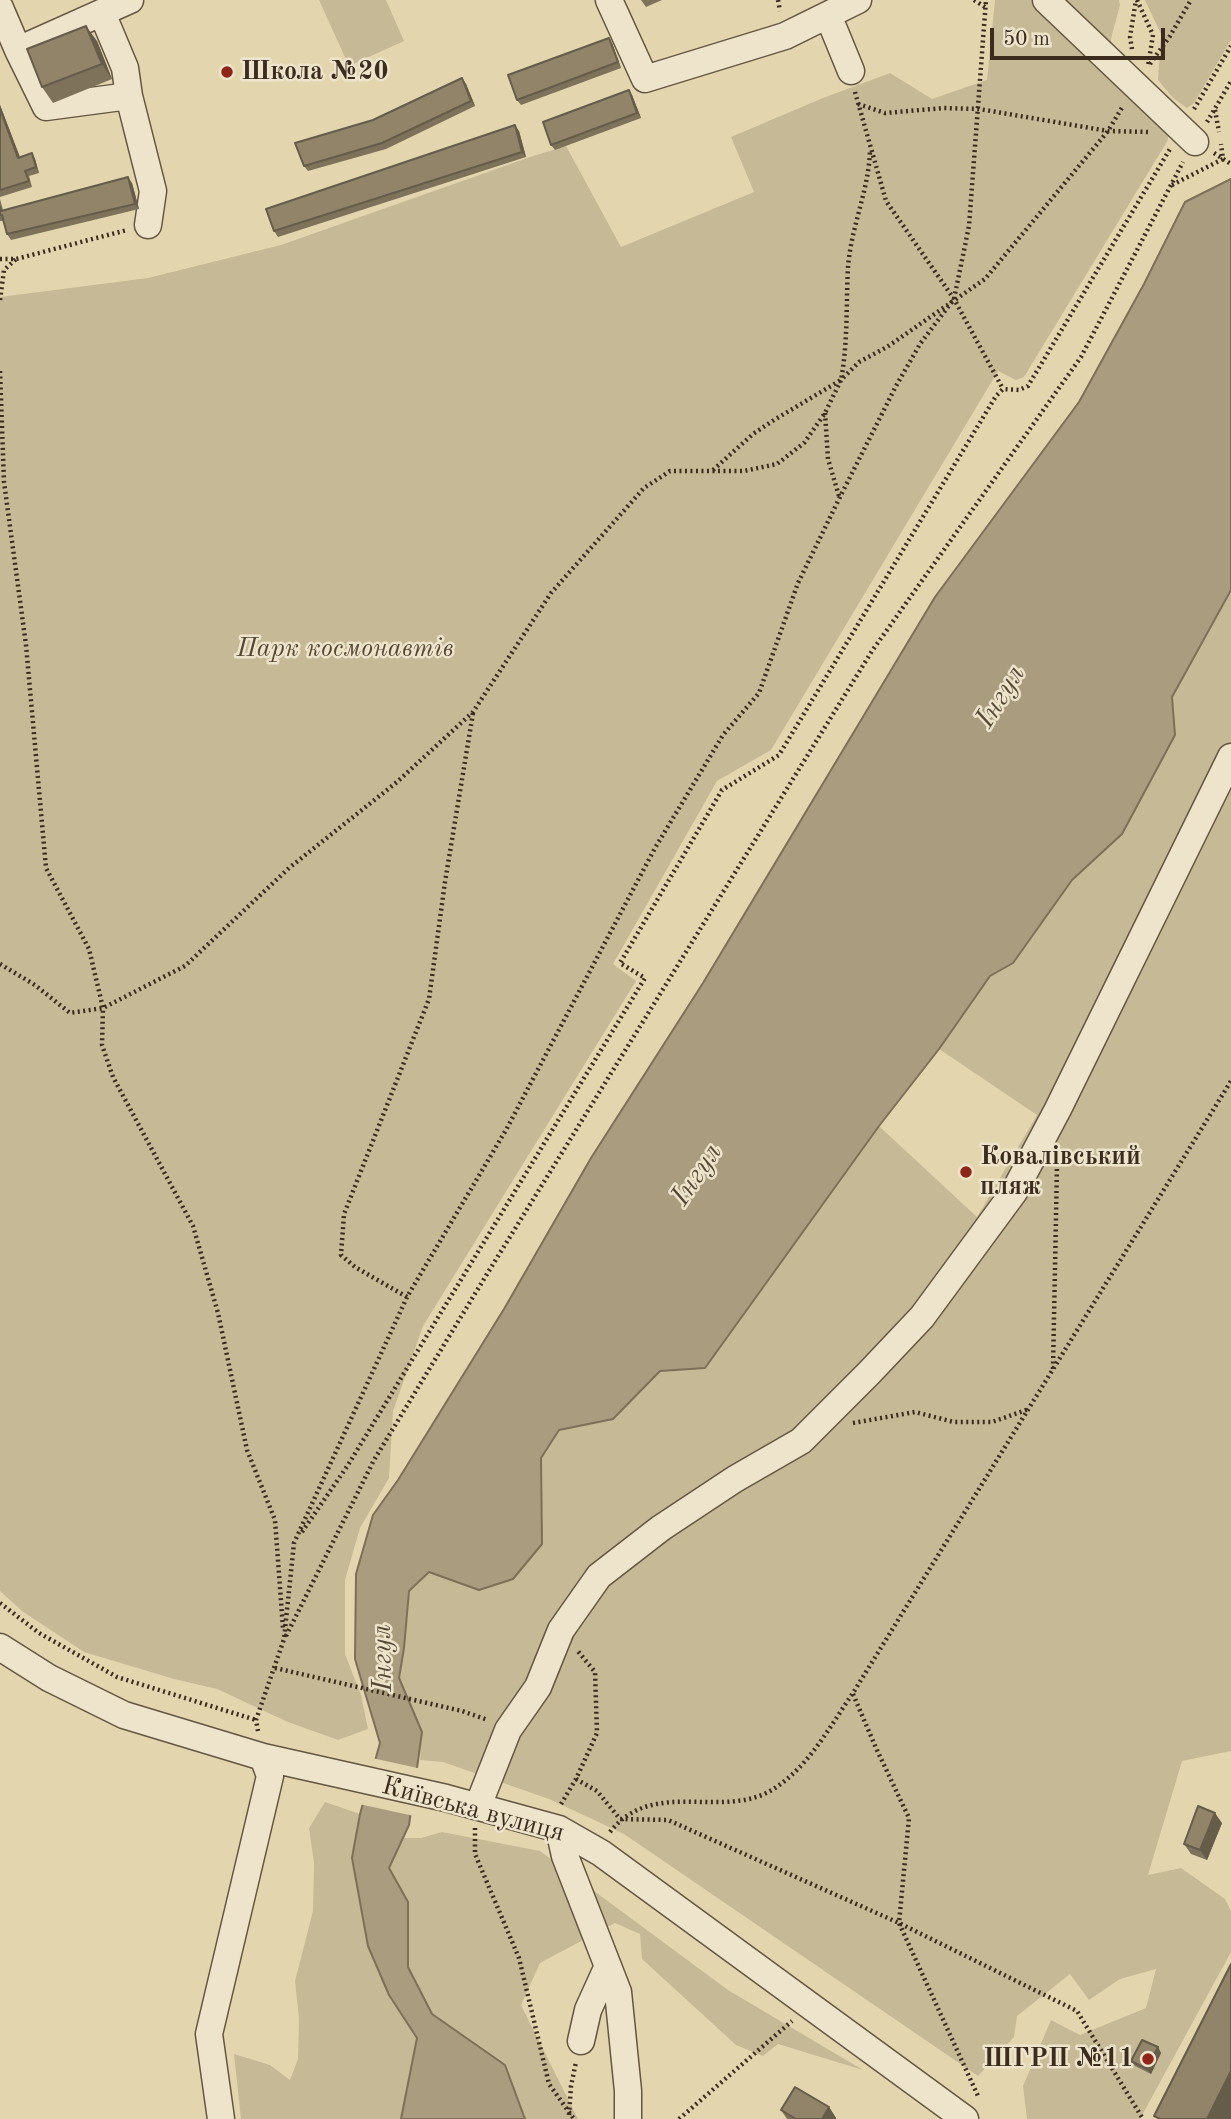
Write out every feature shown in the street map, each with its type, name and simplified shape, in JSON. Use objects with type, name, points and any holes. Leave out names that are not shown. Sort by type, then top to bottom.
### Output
[{"type":"street","points":[[18,50],[130,0]]},
{"type":"street","points":[[609,0],[645,79],[785,36],[858,0]]},
{"type":"street","points":[[1046,0],[1078,33],[1142,76],[1189,136]]},
{"type":"street","points":[[0,8],[46,107],[129,96]]},
{"type":"street","points":[[102,13],[125,68],[129,96],[153,191],[148,225]]},
{"type":"street","points":[[828,15],[851,71]]},
{"type":"street","points":[[478,1806],[508,1730],[538,1687],[561,1630],[599,1576],[661,1528],[735,1479],[801,1441],[922,1317],[1014,1192],[1058,1109],[1231,757]]},
{"type":"street","name":"Київська вулиця","points":[[0,1647],[48,1678],[124,1715],[304,1768],[446,1798],[559,1829],[601,1853],[973,2112]]},
{"type":"street","points":[[221,2119],[209,2034],[270,1776],[263,1757]]},
{"type":"street","points":[[559,1829],[565,1856],[618,1992],[628,2091],[628,2119]]},
{"type":"street","points":[[581,2041],[588,2010],[608,1966]]},
{"type":"path","points":[[974,0],[985,7]]},
{"type":"path","points":[[284,1639],[294,1543],[407,1297],[545,1060],[654,848],[723,735],[759,693],[798,583],[840,497],[920,344],[954,299],[969,226],[986,0]]},
{"type":"path","points":[[1137,0],[1130,37],[1142,76]]},
{"type":"path","points":[[1137,0],[1153,35],[1142,76]]},
{"type":"path","points":[[712,471],[774,419],[841,380],[859,362],[887,347],[985,278],[1045,210],[1108,131],[1191,0]]},
{"type":"path","points":[[263,1757],[256,1720],[284,1639],[374,1460],[872,651],[1081,357],[1170,186],[1189,136],[1231,47]]},
{"type":"path","points":[[851,71],[870,150],[886,201],[954,299],[1003,389]]},
{"type":"path","points":[[294,1543],[348,1465],[645,978],[620,962],[722,790],[779,755],[996,396],[1003,389],[1019,390],[1028,386],[1189,136],[1215,109],[1231,81]]},
{"type":"path","points":[[858,104],[886,113],[944,108],[979,109],[1108,131],[1189,136]]},
{"type":"path","points":[[0,964],[35,985],[70,1013],[103,1008],[185,966],[289,867],[397,782],[473,712],[551,593],[644,488],[670,471],[744,471],[777,464],[804,443],[825,413],[841,380],[846,350],[848,266],[869,169],[870,150]]},
{"type":"path","points":[[0,259],[16,259],[148,225]]},
{"type":"path","points":[[0,300],[4,270],[16,259]]},
{"type":"path","points":[[0,372],[4,482],[26,645],[46,867],[89,949],[103,1008],[102,1045],[113,1077],[193,1226],[218,1313],[247,1450],[275,1520],[284,1639]]},
{"type":"path","points":[[825,413],[828,459],[840,497]]},
{"type":"path","points":[[407,1297],[355,1267],[341,1255],[345,1214],[429,999],[473,712]]},
{"type":"path","points":[[601,1853],[608,1835],[620,1819],[646,1805],[684,1801],[744,1801],[774,1789],[807,1760],[853,1693],[1231,1081]]},
{"type":"path","points":[[1053,1370],[1056,1164]]},
{"type":"path","points":[[845,1424],[915,1412],[954,1422],[992,1422],[1030,1408]]},
{"type":"path","points":[[0,1603],[38,1633],[117,1677],[256,1720]]},
{"type":"path","points":[[559,1829],[558,1809],[576,1779],[597,1733],[595,1672],[561,1630]]},
{"type":"path","points":[[275,1668],[480,1716]]},
{"type":"path","points":[[853,1693],[909,1818],[899,1923],[973,2112]]},
{"type":"path","points":[[576,1779],[597,1791],[620,1819],[668,1820],[899,1923],[1077,2011],[1143,2119]]},
{"type":"path","points":[[478,1806],[475,1854],[519,1958],[549,2084],[572,2117]]},
{"type":"path","points":[[679,2119],[793,2020]]},
{"type":"path","points":[[572,2117],[571,2086],[581,2041]]},
{"type":"green space","points":[[319,0],[386,0],[404,41],[349,66]]},
{"type":"green space","name":"Парк космонавтів","points":[[995,0],[1119,0],[1111,39],[1112,67],[1167,122],[1168,140],[1024,377],[1016,380],[998,371],[771,750],[717,781],[613,964],[636,981],[423,1326],[393,1411],[389,1478],[360,1528],[345,1580],[345,1654],[361,1695],[368,1729],[338,1740],[288,1722],[217,1689],[84,1652],[22,1611],[0,1591],[0,297],[148,278],[281,245],[566,146],[621,247],[754,192],[731,137],[890,73],[932,99],[987,80]]},
{"type":"green space","points":[[1145,0],[1231,0],[1231,40],[1194,103],[1187,108],[1173,98],[1158,80],[1161,34]]},
{"type":"green space","points":[[1231,590],[1231,1751],[1182,1761],[1148,1875],[1181,1868],[1225,1899],[1231,1911],[1231,1952],[1140,2119],[1027,2119],[1023,2086],[1051,2020],[1080,2035],[1146,2008],[1156,1969],[1120,1979],[1089,2000],[1070,1974],[1017,2016],[1014,2037],[978,2076],[624,1834],[549,1799],[443,1762],[420,1760],[422,1732],[399,1678],[409,1591],[429,1572],[479,1590],[542,1543],[541,1458],[559,1430],[613,1419],[660,1371],[705,1368],[879,1126],[977,1217],[1037,1115],[939,1049],[990,976],[1013,963],[1072,880],[1122,834],[1175,735],[1172,697]]},
{"type":"green space","points":[[325,1802],[360,1814],[352,1858],[389,1995],[417,2038],[401,2119],[241,2119],[234,2054],[270,2065],[290,2080],[298,2059],[299,2018],[295,1981],[313,1911],[314,1863],[309,1828]]},
{"type":"green space","points":[[442,1832],[540,1851],[728,1990],[863,2070],[778,2044],[763,2056],[736,2045],[642,1959],[640,1934],[615,1923],[540,1963],[521,2005],[578,2119],[525,2119],[505,2065],[432,2014],[408,1967],[408,1902],[389,1868],[404,1838],[421,1838]]},
{"type":"water","name":"Інгул","points":[[1231,179],[1231,590],[1172,697],[1175,735],[1122,834],[1072,880],[1013,963],[990,976],[705,1368],[660,1371],[613,1419],[559,1430],[541,1458],[542,1544],[513,1579],[479,1590],[429,1572],[409,1591],[399,1678],[422,1732],[409,1825],[389,1868],[408,1902],[408,1967],[432,2014],[505,2065],[525,2119],[401,2119],[417,2038],[389,1995],[368,1946],[352,1858],[360,1814],[380,1743],[355,1659],[356,1574],[373,1515],[398,1480],[504,1309],[591,1158],[703,983],[935,597],[1079,402],[1144,284],[1185,202]]},
{"type":"pier","points":[[372,1758],[422,1769],[414,1816],[359,1804]]},
{"type":"building","points":[[86,26],[102,64],[42,87],[27,49]]},
{"type":"building","points":[[609,38],[618,62],[517,100],[508,75]]},
{"type":"building","points":[[462,78],[471,101],[382,143],[304,166],[295,143],[373,120]]},
{"type":"building","points":[[629,90],[637,113],[551,145],[543,122]]},
{"type":"building","points":[[0,109],[18,158],[32,153],[36,167],[25,171],[29,181],[0,190]]},
{"type":"building","points":[[515,125],[522,152],[274,231],[266,209]]},
{"type":"building","points":[[128,177],[135,204],[7,234],[0,215],[0,207],[1,211]]},
{"type":"building","points":[[1198,1806],[1215,1813],[1200,1850],[1184,1844]]},
{"type":"building","points":[[1231,1964],[1231,2071],[1207,2119],[1160,2119],[1154,2116]]},
{"type":"building","points":[[1142,2040],[1158,2047],[1147,2069],[1131,2061]]},
{"type":"building","points":[[795,2087],[829,2107],[822,2119],[796,2119],[781,2110]]},
{"type":"place","name":"Школа №20","points":[[227,72]]},
{"type":"place","name":"Ковалівський пляж","points":[[966,1172]]},
{"type":"place","name":"ШГРП №11","points":[[1148,2059]]}]
